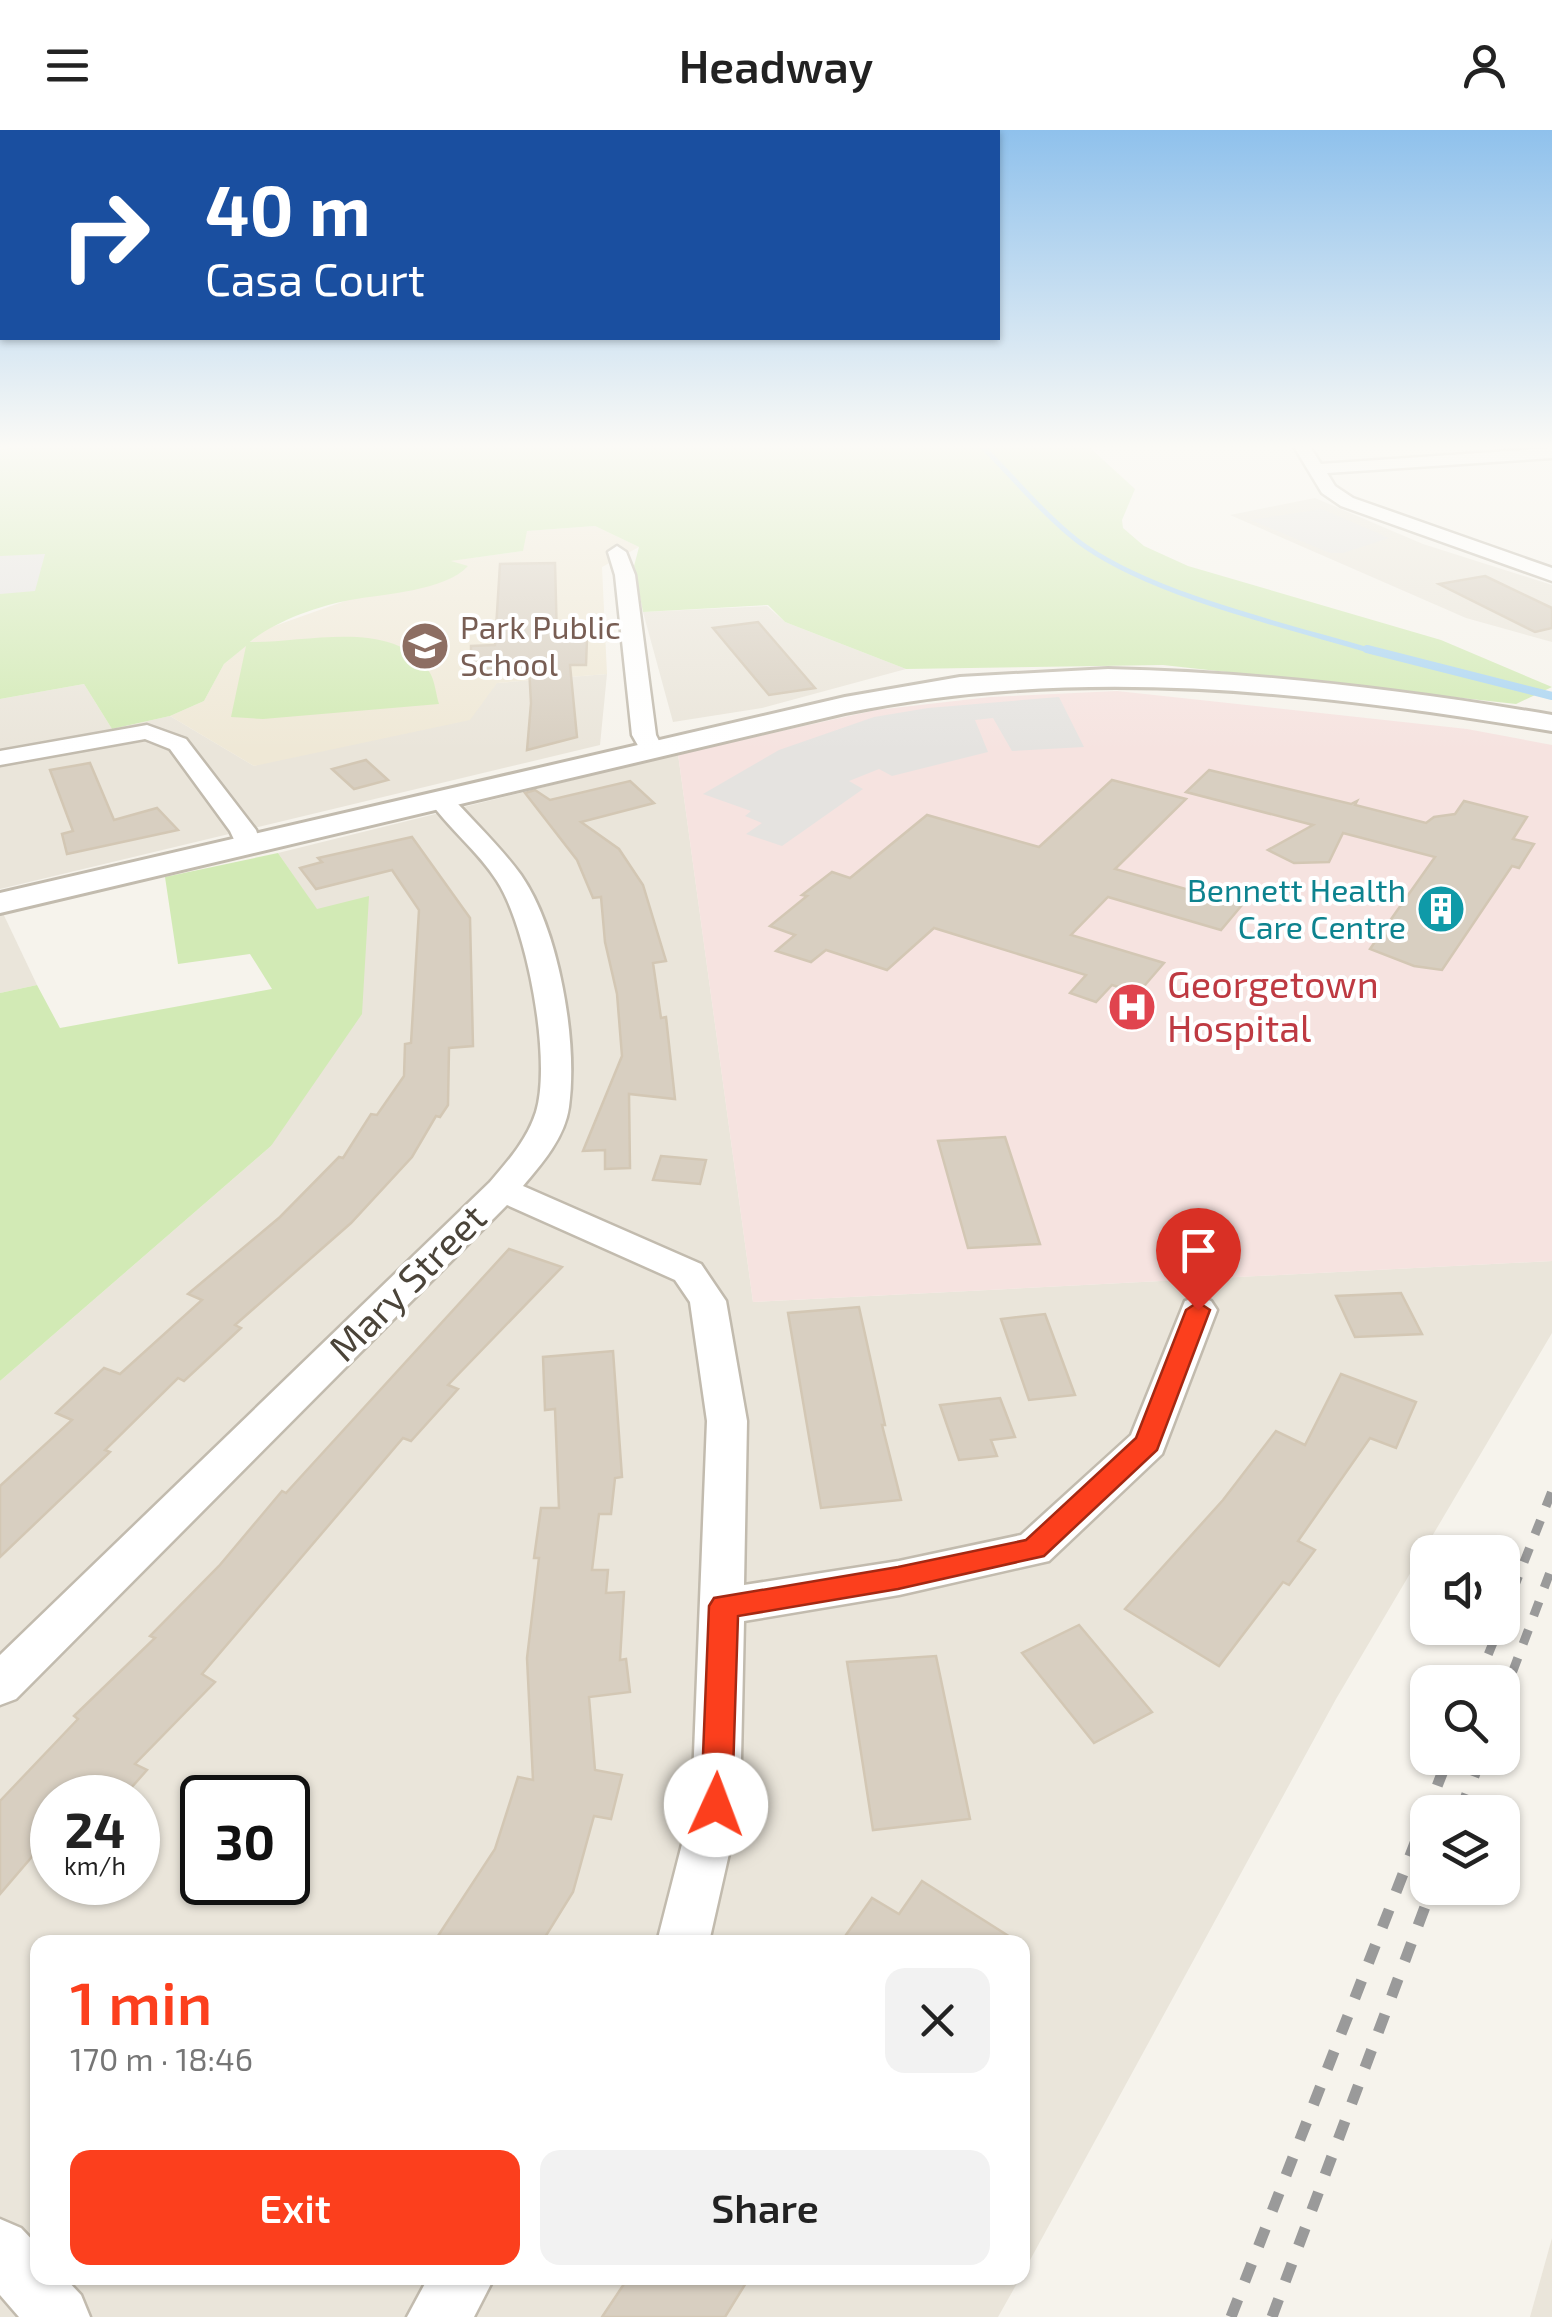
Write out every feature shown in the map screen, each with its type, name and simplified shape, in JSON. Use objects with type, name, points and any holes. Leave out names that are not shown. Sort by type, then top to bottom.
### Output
[{"type":"street","points":[[1474,547],[1552,575]]},
{"type":"street","points":[[616,552],[625,576],[644,735],[652,751]]},
{"type":"street","points":[[0,903],[904,693],[962,685],[1092,678],[1232,683],[1552,722]]},
{"type":"street","points":[[0,758],[147,732],[164,735],[178,744],[243,830],[248,845]]},
{"type":"street","name":"Mary Street","points":[[0,1685],[502,1190],[534,1152],[553,1110],[554,1046],[539,945],[510,879],[440,799]]},
{"type":"street","points":[[502,1190],[688,1272],[708,1300],[726,1420],[724,1606],[716,1805],[684,1935]]},
{"type":"street","points":[[724,1606],[898,1578],[1034,1549],[1148,1443],[1198,1310]]},
{"type":"street","points":[[0,2249],[30,2284]]},
{"type":"street","points":[[31,2285],[59,2317]]},
{"type":"street","points":[[438,2317],[459,2285]]},
{"type":"shaded area","name":"Park Public School","points":[[523,547],[639,547],[602,567],[607,674],[497,683],[470,720],[254,766],[170,716],[204,701],[224,664],[266,629],[345,601],[404,567],[522,551]]},
{"type":"shaded area","points":[[1303,547],[1433,547],[1552,585],[1552,642],[1466,618]]},
{"type":"shaded area","points":[[1316,547],[1361,547],[1343,553]]},
{"type":"shaded area","points":[[45,554],[35,591],[0,594],[0,556]]},
{"type":"shaded area","points":[[767,606],[785,622],[906,669],[762,708],[673,722],[643,612]]},
{"type":"shaded area","points":[[607,674],[600,745],[0,889],[0,699],[84,684],[112,729],[170,716],[254,766],[497,683]]},
{"type":"shaded area","name":"Georgetown Hospital","points":[[1117,691],[1467,729],[1552,745],[1552,1261],[753,1302],[678,754],[876,710],[990,697]]},
{"type":"shaded area","points":[[1059,697],[1084,747],[1012,751],[993,718],[975,720],[988,752],[892,776],[879,769],[849,781],[863,789],[782,846],[746,834],[762,823],[745,816],[751,811],[703,794],[779,750],[874,717],[928,708]]},
{"type":"shaded area","points":[[678,754],[753,1302],[1552,1261],[1552,1333],[1433,1535],[1410,1535],[1410,1574],[1336,1699],[1030,2260],[1030,1935],[30,1935],[30,2285],[1016,2285],[998,2317],[0,2317],[0,1381],[271,1146],[368,897],[317,910],[278,853]]},
{"type":"shaded area","points":[[0,907],[37,985],[0,993]]},
{"type":"shaded area","points":[[1552,2238],[1552,2317],[1530,2317]]},
{"type":"green space","points":[[0,547],[524,547],[523,551],[451,561],[468,566],[429,586],[311,610],[272,627],[250,642],[347,637],[395,644],[414,655],[430,673],[439,704],[263,719],[231,717],[246,646],[224,664],[204,701],[170,716],[112,729],[84,684],[0,699]]},
{"type":"green space","points":[[639,547],[1146,547],[1188,566],[1441,640],[1552,687],[1516,704],[1163,665],[906,669],[785,622],[768,605],[643,612],[634,566]]},
{"type":"green space","points":[[278,853],[317,909],[369,896],[362,1014],[271,1146],[0,1381],[0,993],[37,985],[60,1028],[272,989],[250,954],[178,964],[165,877]]},
{"type":"building","points":[[555,563],[557,640],[587,639],[586,665],[570,665],[577,737],[527,750],[529,667],[471,670],[471,646],[495,645],[500,564]]},
{"type":"building","points":[[1485,576],[1552,608],[1552,628],[1535,632],[1439,584]]},
{"type":"building","points":[[758,622],[815,688],[769,695],[713,628]]},
{"type":"building","points":[[366,760],[388,780],[354,789],[332,769]]},
{"type":"building","points":[[90,763],[114,820],[157,808],[178,830],[67,854],[62,834],[73,831],[50,770]]},
{"type":"building","name":"Bennett Health Care Centre","points":[[1209,770],[1351,804],[1357,801],[1355,805],[1426,823],[1434,817],[1455,814],[1464,801],[1527,817],[1513,839],[1534,844],[1519,868],[1512,866],[1442,970],[1414,966],[1370,949],[1435,857],[1343,833],[1329,862],[1294,863],[1268,850],[1313,825],[1186,792]]},
{"type":"building","points":[[1112,780],[1186,799],[1115,869],[1242,905],[1221,930],[1108,897],[1071,935],[1164,963],[1138,993],[1112,985],[1096,1002],[1070,993],[1086,975],[934,928],[887,970],[826,950],[811,962],[776,951],[795,935],[770,926],[807,896],[802,895],[832,872],[850,878],[927,815],[1039,847]]},
{"type":"building","points":[[630,781],[654,803],[581,822],[619,849],[643,885],[666,961],[653,963],[661,1018],[666,1017],[675,1099],[629,1094],[630,1168],[605,1169],[605,1150],[583,1151],[622,1056],[617,994],[605,942],[601,897],[593,898],[577,860],[525,793],[535,790],[550,800]]},
{"type":"building","points":[[412,837],[470,918],[473,1046],[449,1048],[448,1105],[440,1117],[436,1116],[412,1157],[351,1223],[235,1325],[241,1328],[184,1381],[178,1378],[105,1450],[110,1452],[0,1557],[0,1486],[72,1420],[56,1413],[104,1368],[120,1374],[202,1300],[188,1294],[280,1217],[339,1157],[343,1158],[371,1114],[377,1115],[404,1076],[405,1044],[411,1043],[419,910],[392,870],[316,889],[300,868],[322,862],[318,858]]},
{"type":"building","points":[[1005,1137],[1040,1244],[968,1248],[938,1141]]},
{"type":"building","points":[[661,1156],[706,1160],[700,1184],[653,1180]]},
{"type":"building","points":[[509,1249],[562,1267],[448,1385],[458,1389],[411,1441],[403,1438],[202,1674],[215,1682],[135,1764],[147,1770],[143,1775],[30,1775],[30,1859],[0,1894],[0,1801],[78,1719],[74,1716],[155,1638],[150,1636],[219,1566],[282,1491],[286,1493]]},
{"type":"building","points":[[1401,1293],[1422,1334],[1355,1337],[1336,1296]]},
{"type":"building","points":[[859,1307],[901,1500],[821,1508],[788,1313]]},
{"type":"building","points":[[1045,1314],[1075,1395],[1029,1400],[1001,1319]]},
{"type":"building","points":[[613,1351],[622,1477],[615,1478],[611,1514],[599,1514],[592,1570],[608,1570],[606,1593],[624,1592],[620,1660],[626,1659],[630,1692],[589,1697],[595,1770],[622,1775],[611,1819],[594,1816],[573,1892],[546,1935],[439,1935],[495,1849],[518,1777],[533,1780],[527,1658],[539,1558],[534,1558],[541,1508],[559,1508],[555,1409],[545,1410],[543,1357]]},
{"type":"building","points":[[1341,1374],[1416,1402],[1396,1448],[1370,1438],[1298,1541],[1315,1550],[1289,1585],[1283,1582],[1219,1666],[1125,1609],[1223,1500],[1276,1431],[1305,1445]]},
{"type":"building","points":[[1000,1398],[1015,1437],[991,1440],[997,1456],[959,1460],[940,1405]]},
{"type":"building","points":[[1079,1625],[1152,1712],[1094,1743],[1022,1653]]},
{"type":"building","points":[[936,1656],[970,1819],[873,1830],[847,1662]]},
{"type":"building","points":[[922,1881],[1007,1935],[846,1935],[872,1898],[899,1914]]},
{"type":"building","points":[[623,2285],[745,2285],[725,2317],[602,2317]]},
{"type":"waterway","points":[[1086,547],[1116,565],[1187,595],[1375,652]]},
{"type":"waterway","points":[[1367,649],[1552,696]]},
{"type":"railway","points":[[1520,1572],[1552,1491]]},
{"type":"railway","points":[[1515,1665],[1552,1567]]},
{"type":"railway","points":[[1484,1665],[1492,1645]]},
{"type":"railway","points":[[1231,2317],[1441,1775]]},
{"type":"railway","points":[[1467,1795],[1474,1775]]},
{"type":"railway","points":[[1272,2317],[1426,1905]]},
{"type":"place","name":"Park Public School","points":[[425,646]]},
{"type":"place","name":"Bennett Health Care Centre","points":[[1441,909]]},
{"type":"place","name":"Georgetown Hospital","points":[[1132,1007]]},
{"type":"route","points":[[716,1805],[724,1606],[898,1578],[1034,1549],[1148,1443],[1198,1310]]}]
